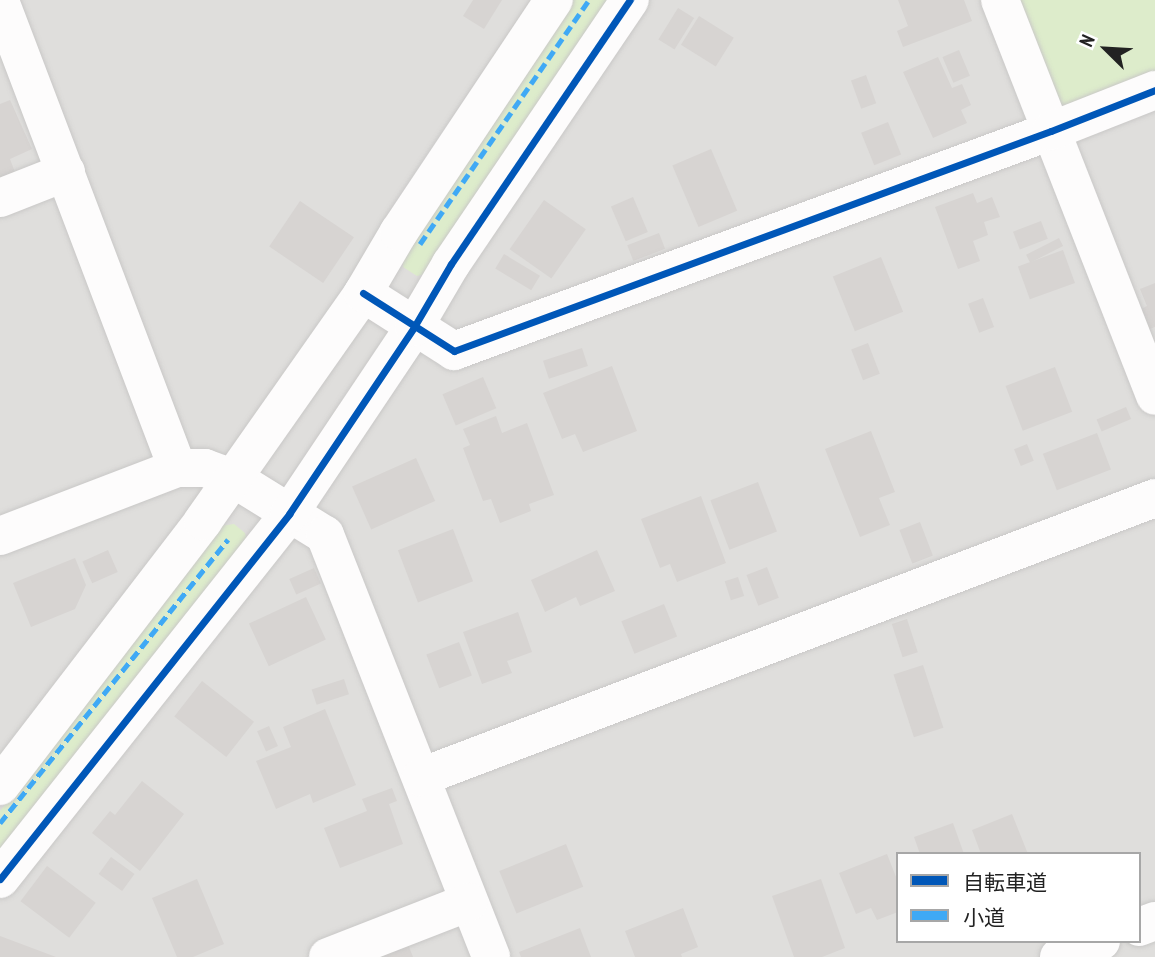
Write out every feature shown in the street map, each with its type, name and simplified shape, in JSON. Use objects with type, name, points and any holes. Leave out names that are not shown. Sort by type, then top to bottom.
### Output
[{"type":"street","points":[[0,786],[233,478],[363,293],[400,232],[554,0]]},
{"type":"street","points":[[0,879],[289,514],[414,327],[451,264],[630,0]]},
{"type":"street","points":[[1000,0],[1155,396]]},
{"type":"street","points":[[0,1],[177,468]]},
{"type":"street","points":[[363,293],[454,351],[1051,131],[1155,90]]},
{"type":"street","points":[[0,198],[66,172]]},
{"type":"street","points":[[0,536],[177,468],[205,468],[233,478],[325,535],[491,957]]},
{"type":"street","points":[[421,777],[1155,498]]},
{"type":"street","points":[[328,957],[470,902]]},
{"type":"street","points":[[1059,957],[1096,943]]},
{"type":"shaded area","points":[[0,0],[1155,0],[1155,957],[0,957]]},
{"type":"green space","points":[[569,0],[615,0],[430,273],[417,276],[403,267],[402,249]]},
{"type":"green space","points":[[1000,0],[1155,0],[1155,90],[1051,131]]},
{"type":"green space","points":[[234,524],[245,533],[248,544],[0,865],[0,811],[220,526]]},
{"type":"building","points":[[473,0],[502,0],[484,29],[463,16]]},
{"type":"building","points":[[898,0],[964,0],[972,21],[903,47],[897,31],[908,26]]},
{"type":"building","points":[[678,8],[694,18],[675,49],[658,39]]},
{"type":"building","points":[[699,16],[734,38],[716,67],[681,45]]},
{"type":"building","points":[[959,50],[970,76],[953,83],[942,57]]},
{"type":"building","points":[[938,57],[952,88],[962,84],[971,105],[961,110],[967,123],[933,138],[903,72]]},
{"type":"building","points":[[866,75],[876,103],[861,109],[851,80]]},
{"type":"building","points":[[10,100],[32,149],[10,159],[16,175],[0,182],[0,104]]},
{"type":"building","points":[[888,122],[901,154],[874,165],[861,133]]},
{"type":"building","points":[[711,149],[737,211],[699,227],[672,165]]},
{"type":"building","points":[[973,193],[977,203],[992,197],[1000,217],[984,222],[988,235],[973,241],[980,261],[958,269],[935,207]]},
{"type":"building","points":[[633,197],[648,232],[626,241],[611,206]]},
{"type":"building","points":[[544,200],[586,229],[551,278],[510,249]]},
{"type":"building","points":[[300,201],[354,237],[323,283],[269,247]]},
{"type":"building","points":[[1041,221],[1048,239],[1020,249],[1013,232]]},
{"type":"building","points":[[659,233],[665,249],[633,261],[627,245]]},
{"type":"building","points":[[1059,238],[1063,246],[1030,263],[1026,255]]},
{"type":"building","points":[[1063,250],[1075,283],[1030,299],[1018,266]]},
{"type":"building","points":[[504,254],[540,276],[531,290],[495,269]]},
{"type":"building","points":[[881,257],[903,312],[855,331],[833,276]]},
{"type":"building","points":[[1155,283],[1155,327],[1149,329],[1141,309],[1147,306],[1140,289]]},
{"type":"building","points":[[983,298],[994,327],[979,333],[968,304]]},
{"type":"building","points":[[868,343],[880,374],[863,380],[851,349]]},
{"type":"building","points":[[582,348],[588,366],[549,379],[543,361]]},
{"type":"building","points":[[612,366],[637,431],[583,452],[575,434],[562,439],[543,393]]},
{"type":"building","points":[[1055,367],[1072,412],[1023,431],[1006,386]]},
{"type":"building","points":[[483,377],[496,408],[456,425],[442,394]]},
{"type":"building","points":[[1126,407],[1131,419],[1102,431],[1097,420]]},
{"type":"building","points":[[496,416],[502,433],[527,423],[554,495],[529,504],[531,511],[500,523],[491,499],[483,501],[463,448],[470,445],[463,429]]},
{"type":"building","points":[[871,431],[895,492],[879,498],[890,525],[860,537],[825,449]]},
{"type":"building","points":[[1097,433],[1111,469],[1057,490],[1043,454]]},
{"type":"building","points":[[1027,444],[1034,461],[1021,466],[1014,449]]},
{"type":"building","points":[[416,458],[435,501],[371,529],[352,486]]},
{"type":"building","points":[[758,482],[777,531],[729,550],[710,500]]},
{"type":"building","points":[[701,496],[726,563],[677,582],[670,564],[660,568],[641,519]]},
{"type":"building","points":[[920,522],[933,556],[912,563],[899,530]]},
{"type":"building","points":[[453,529],[473,581],[418,602],[398,550]]},
{"type":"building","points":[[108,550],[118,572],[92,583],[82,561]]},
{"type":"building","points":[[597,550],[615,591],[580,606],[576,597],[545,612],[531,580]]},
{"type":"building","points":[[75,558],[86,585],[75,609],[31,627],[13,583]]},
{"type":"building","points":[[767,567],[779,598],[758,606],[746,575]]},
{"type":"building","points":[[314,568],[321,584],[296,595],[289,579]]},
{"type":"building","points":[[738,577],[744,596],[731,600],[725,581]]},
{"type":"building","points":[[306,597],[326,640],[269,666],[249,624]]},
{"type":"building","points":[[664,604],[677,636],[634,654],[621,621]]},
{"type":"building","points":[[518,612],[532,652],[507,661],[512,673],[482,684],[463,632]]},
{"type":"building","points":[[907,619],[918,652],[903,657],[892,624]]},
{"type":"building","points":[[459,642],[472,676],[439,688],[426,655]]},
{"type":"building","points":[[923,665],[943,728],[914,737],[894,675]]},
{"type":"building","points":[[344,679],[349,694],[317,705],[312,690]]},
{"type":"building","points":[[202,681],[254,722],[226,757],[174,716]]},
{"type":"building","points":[[325,709],[356,785],[313,803],[310,794],[276,809],[256,761],[291,747],[283,727]]},
{"type":"building","points":[[269,726],[278,746],[266,751],[257,731]]},
{"type":"building","points":[[142,781],[184,814],[140,871],[92,833],[110,811],[115,815]]},
{"type":"building","points":[[392,788],[397,801],[389,804],[403,844],[340,868],[324,828],[367,811],[362,799]]},
{"type":"building","points":[[1012,814],[1027,852],[980,852],[972,830]]},
{"type":"building","points":[[953,823],[963,852],[919,852],[914,837]]},
{"type":"building","points":[[566,844],[583,887],[516,914],[499,871]]},
{"type":"building","points":[[887,854],[896,877],[896,913],[877,920],[871,908],[856,914],[839,873]]},
{"type":"building","points":[[111,857],[134,874],[122,891],[99,874]]},
{"type":"building","points":[[47,866],[96,903],[69,938],[21,901]]},
{"type":"building","points":[[197,879],[224,944],[193,957],[177,957],[152,898]]},
{"type":"building","points":[[821,879],[845,948],[822,957],[794,957],[772,896]]},
{"type":"building","points":[[683,908],[698,947],[681,954],[682,957],[635,957],[625,931]]},
{"type":"building","points":[[580,928],[591,957],[521,957],[519,952]]},
{"type":"building","points":[[0,936],[56,957],[0,957]]},
{"type":"building","points":[[408,944],[413,957],[373,957]]},
{"type":"marked path","points":[[420,244],[589,0]]},
{"type":"marked path","points":[[0,823],[228,539]]},
{"type":"cycle path","points":[[0,879],[289,514],[414,327],[451,264],[630,0]]},
{"type":"cycle path","points":[[363,293],[454,351],[1051,131],[1155,90]]}]
